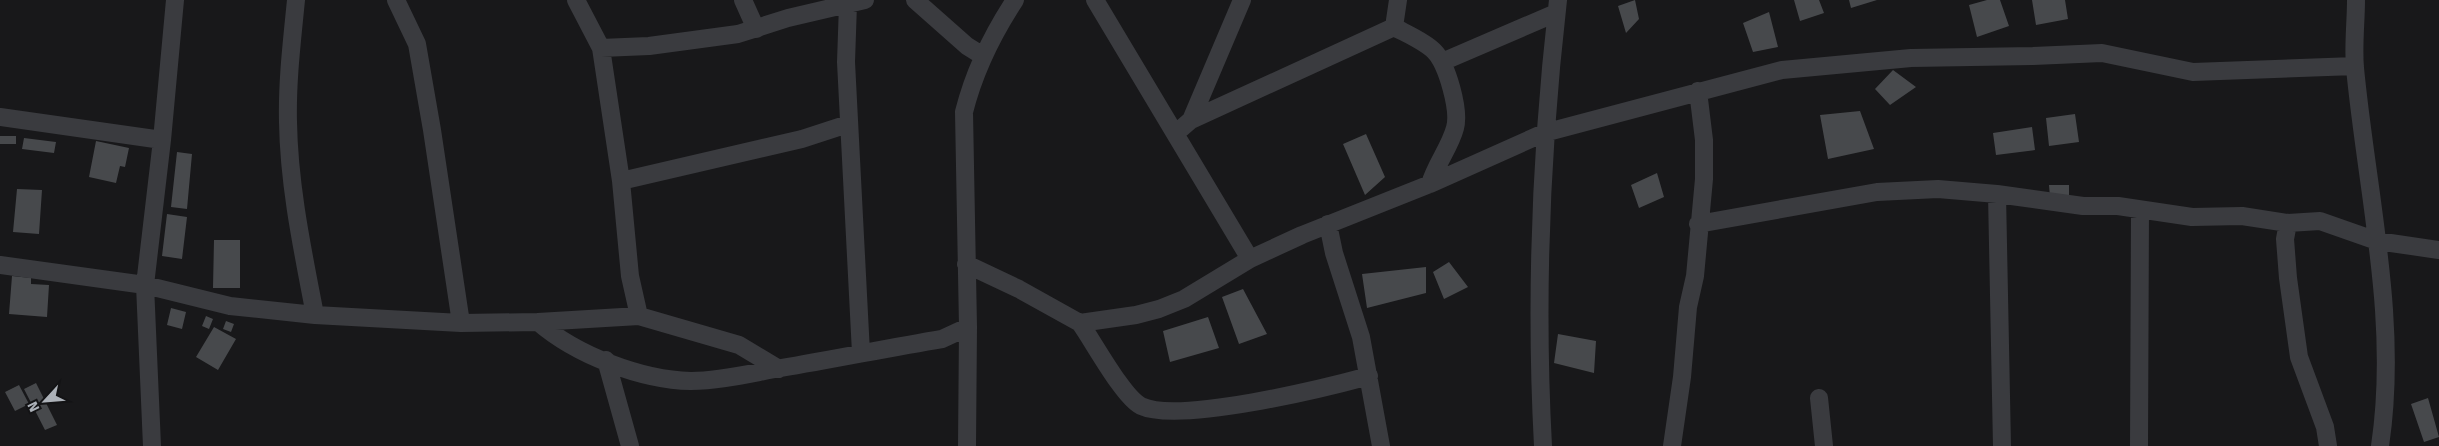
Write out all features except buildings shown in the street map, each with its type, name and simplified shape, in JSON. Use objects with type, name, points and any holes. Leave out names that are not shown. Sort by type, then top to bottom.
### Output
[{"type":"street","points":[[152,446],[145,285],[162,140],[175,0]]},
{"type":"street","points":[[296,0],[289,65],[288,124],[297,218],[315,315]]},
{"type":"street","points":[[396,0],[417,44],[461,322]]},
{"type":"street","points":[[576,0],[601,48],[621,181],[630,276],[639,316]]},
{"type":"street","points":[[743,0],[756,29]]},
{"type":"street","points":[[601,48],[649,46],[714,38],[756,29],[788,18],[865,0]]},
{"type":"street","points":[[915,0],[967,46],[983,56]]},
{"type":"street","points":[[967,446],[968,328],[964,112],[970,87],[983,56],[1015,0]]},
{"type":"street","points":[[1095,0],[1250,259]]},
{"type":"street","points":[[1190,120],[1242,0]]},
{"type":"street","points":[[1394,27],[1398,0]]},
{"type":"street","points":[[2356,0],[2355,66],[2377,241],[2386,332],[2385,413],[2380,446]]},
{"type":"street","points":[[848,4],[846,62],[848,124],[861,353]]},
{"type":"street","points":[[1442,62],[1557,7]]},
{"type":"street","points":[[1543,446],[1539,346],[1541,297],[1540,204],[1544,170],[1544,133],[1557,7]]},
{"type":"street","points":[[1176,133],[1190,120],[1394,27]]},
{"type":"street","points":[[1394,27],[1434,50],[1442,62],[1457,116],[1455,128],[1430,184]]},
{"type":"street","points":[[1080,323],[1159,309],[1201,290],[1250,259],[1328,224],[1430,184],[1544,133],[1782,70],[1912,58],[2102,53],[2194,72],[2355,66]]},
{"type":"street","points":[[1672,446],[1682,377],[1688,307],[1695,276],[1698,224],[1704,179],[1704,140],[1698,91]]},
{"type":"street","points":[[0,117],[162,140]]},
{"type":"street","points":[[621,181],[802,139],[848,124]]},
{"type":"street","points":[[1698,224],[1877,192],[1938,188],[1998,194],[2070,205],[2118,206],[2192,217],[2242,216],[2288,223],[2320,221],[2377,241],[2439,250]]},
{"type":"street","points":[[1998,194],[2002,446]]},
{"type":"street","points":[[2139,446],[2140,210]]},
{"type":"street","points":[[2288,223],[2285,239],[2288,278],[2300,357],[2325,427],[2328,446]]},
{"type":"street","points":[[1328,224],[1334,253],[1361,337],[1381,446]]},
{"type":"street","points":[[966,264],[1019,289],[1080,323],[1124,389],[1139,405],[1153,410],[1195,408],[1274,399],[1369,376]]},
{"type":"street","points":[[0,265],[145,285],[230,306],[315,315],[461,322],[538,322],[639,316],[739,345],[779,369]]},
{"type":"street","points":[[538,322],[577,350],[633,371],[691,381],[779,369],[942,339],[968,328]]},
{"type":"street","points":[[606,360],[630,446]]},
{"type":"street","points":[[1818,398],[1824,446]]}]
